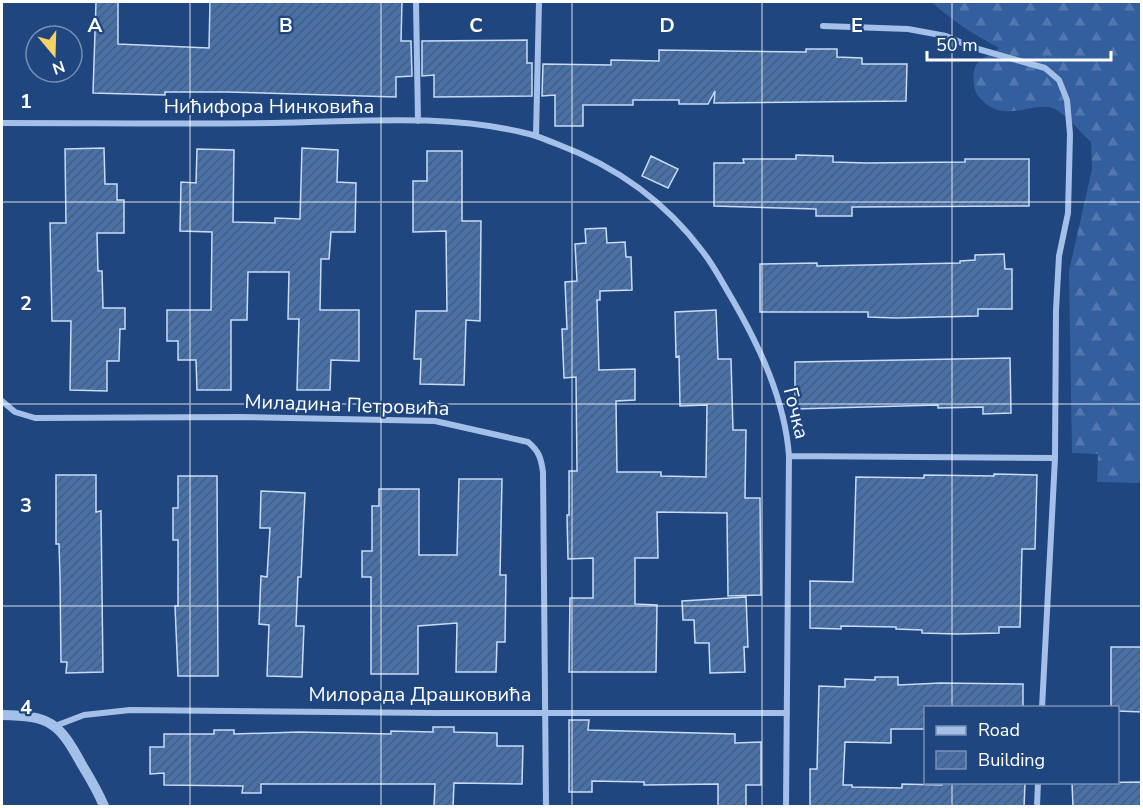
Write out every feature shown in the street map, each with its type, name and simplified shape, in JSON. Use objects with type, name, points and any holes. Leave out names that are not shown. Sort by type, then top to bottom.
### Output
[{"type":"street","points":[[416,2],[418,121]]},
{"type":"street","points":[[536,136],[538,2]]},
{"type":"street","points":[[824,26],[908,30],[946,36],[971,47],[1045,68],[1059,80],[1067,100],[1070,134],[1068,213],[1059,256],[1056,310],[1055,458],[1042,706]]},
{"type":"street","name":"Нићифора Нинковића","points":[[2,123],[418,121],[495,127],[536,136]]},
{"type":"street","name":"Гочка","points":[[536,136],[585,156],[638,186],[666,210],[704,253],[740,313],[765,366],[785,426],[789,456],[786,807]]},
{"type":"street","name":"Миладина Петровића","points":[[2,401],[15,412],[34,418],[238,417],[435,421],[528,442],[540,455],[543,472],[546,807]]},
{"type":"street","points":[[789,456],[1055,458]]},
{"type":"street","name":"Милорада Драшковића","points":[[55,726],[84,715],[130,710],[787,713]]},
{"type":"street","points":[[2,715],[28,716],[55,726],[66,737],[104,807]]},
{"type":"street","points":[[1037,807],[1038,784]]},
{"type":"green space","points":[[931,2],[1141,2],[1141,483],[1097,482],[1098,454],[1072,453],[1069,271],[1092,169],[1091,142],[1057,110],[1041,107],[1002,111],[992,108],[983,101],[974,88],[974,71],[979,62],[999,48],[964,27]]},
{"type":"building","points":[[96,2],[118,2],[118,44],[209,48],[210,2],[402,2],[401,41],[411,41],[412,76],[396,77],[396,97],[227,92],[165,92],[165,95],[93,93]]},
{"type":"building","points":[[527,40],[527,63],[532,63],[532,96],[434,97],[434,75],[422,76],[422,41]]},
{"type":"building","points":[[806,49],[837,49],[837,57],[862,58],[862,64],[907,64],[906,101],[714,103],[715,91],[708,104],[679,104],[679,100],[633,100],[633,105],[583,105],[583,126],[555,126],[555,95],[542,96],[543,64],[611,65],[611,60],[659,61],[659,50],[806,52]]},
{"type":"building","points":[[104,148],[105,184],[117,184],[117,200],[124,200],[124,233],[97,233],[98,271],[102,271],[103,308],[125,308],[125,329],[120,329],[119,361],[107,361],[107,391],[70,390],[71,321],[52,321],[50,223],[66,223],[65,149]]},
{"type":"building","points":[[302,148],[338,150],[337,182],[356,183],[355,232],[331,232],[329,259],[321,259],[320,310],[359,310],[359,361],[331,360],[330,390],[297,390],[299,319],[288,319],[289,272],[248,272],[247,320],[231,320],[231,390],[197,390],[196,360],[178,360],[178,341],[167,341],[167,310],[211,310],[212,232],[180,231],[181,182],[196,183],[197,149],[234,150],[233,222],[275,223],[275,218],[300,219]]},
{"type":"building","points":[[427,151],[462,151],[462,221],[481,221],[480,321],[466,320],[464,385],[420,384],[421,359],[414,359],[416,311],[447,311],[446,231],[413,232],[413,181],[427,181]]},
{"type":"building","points":[[796,155],[833,156],[833,162],[867,163],[1029,159],[1029,206],[852,207],[852,216],[816,216],[816,209],[714,206],[714,163],[744,163],[743,159],[796,159]]},
{"type":"building","points":[[651,156],[678,169],[668,188],[642,176]]},
{"type":"building","points":[[606,228],[607,243],[625,242],[626,257],[631,257],[632,290],[600,291],[600,300],[597,300],[599,370],[635,369],[635,400],[616,401],[617,472],[661,472],[661,476],[706,477],[707,405],[680,406],[675,312],[716,310],[718,359],[731,359],[733,430],[746,430],[745,498],[760,498],[761,595],[728,596],[727,513],[657,512],[658,558],[635,558],[635,604],[657,605],[656,672],[569,672],[570,598],[593,598],[593,558],[568,559],[569,471],[577,471],[576,377],[564,378],[562,329],[567,329],[565,282],[577,281],[575,244],[586,243],[585,229]]},
{"type":"building","points":[[1004,254],[1005,269],[1012,269],[1012,309],[978,309],[978,316],[896,318],[868,317],[868,312],[760,312],[760,264],[817,263],[817,266],[960,263],[960,261],[975,260],[975,255]]},
{"type":"building","points":[[1010,358],[1011,413],[983,414],[983,407],[938,408],[938,405],[795,409],[795,362]]},
{"type":"building","points":[[994,474],[1037,475],[1035,549],[1022,549],[1020,627],[999,627],[999,633],[957,634],[922,633],[922,630],[896,629],[896,627],[810,628],[810,581],[853,582],[856,477],[924,478],[924,475],[994,476]]},
{"type":"building","points":[[56,475],[96,475],[96,512],[101,511],[103,672],[66,673],[67,662],[61,662],[59,544],[56,544]]},
{"type":"building","points":[[178,476],[217,476],[218,676],[178,676],[175,606],[178,606],[178,540],[173,540],[173,508],[178,508]]},
{"type":"building","points":[[459,479],[502,479],[500,575],[506,575],[505,642],[497,642],[496,672],[456,672],[457,623],[418,626],[418,674],[371,674],[371,577],[362,577],[362,551],[372,551],[372,506],[379,506],[379,489],[419,489],[419,555],[457,555]]},
{"type":"building","points":[[261,491],[305,493],[296,626],[304,626],[302,677],[267,676],[269,625],[259,624],[261,576],[267,577],[270,528],[260,528]]},
{"type":"building","points":[[746,597],[748,647],[744,647],[745,672],[710,673],[709,643],[695,643],[694,620],[683,620],[682,601]]},
{"type":"building","points":[[1111,647],[1142,647],[1142,712],[1119,711],[1119,706],[1111,706]]},
{"type":"building","points":[[875,677],[898,677],[898,685],[1023,684],[1023,706],[924,706],[924,729],[891,729],[891,743],[845,742],[843,785],[902,788],[902,784],[1025,784],[1024,807],[810,807],[810,769],[817,769],[819,686],[845,687],[845,679],[875,680]]},
{"type":"building","points":[[569,720],[589,720],[588,730],[735,734],[735,743],[761,742],[761,785],[746,785],[746,807],[718,807],[718,784],[644,785],[644,782],[592,781],[592,792],[569,792]]},
{"type":"building","points":[[433,727],[454,727],[454,732],[497,733],[497,746],[523,746],[522,784],[454,783],[453,807],[434,807],[435,784],[261,784],[261,793],[242,793],[243,786],[164,785],[164,773],[150,774],[150,747],[164,747],[164,734],[214,734],[214,730],[234,730],[234,734],[299,732],[391,734],[391,731],[433,732]]},
{"type":"building","points":[[1142,782],[1142,807],[1073,807],[1072,784]]}]
